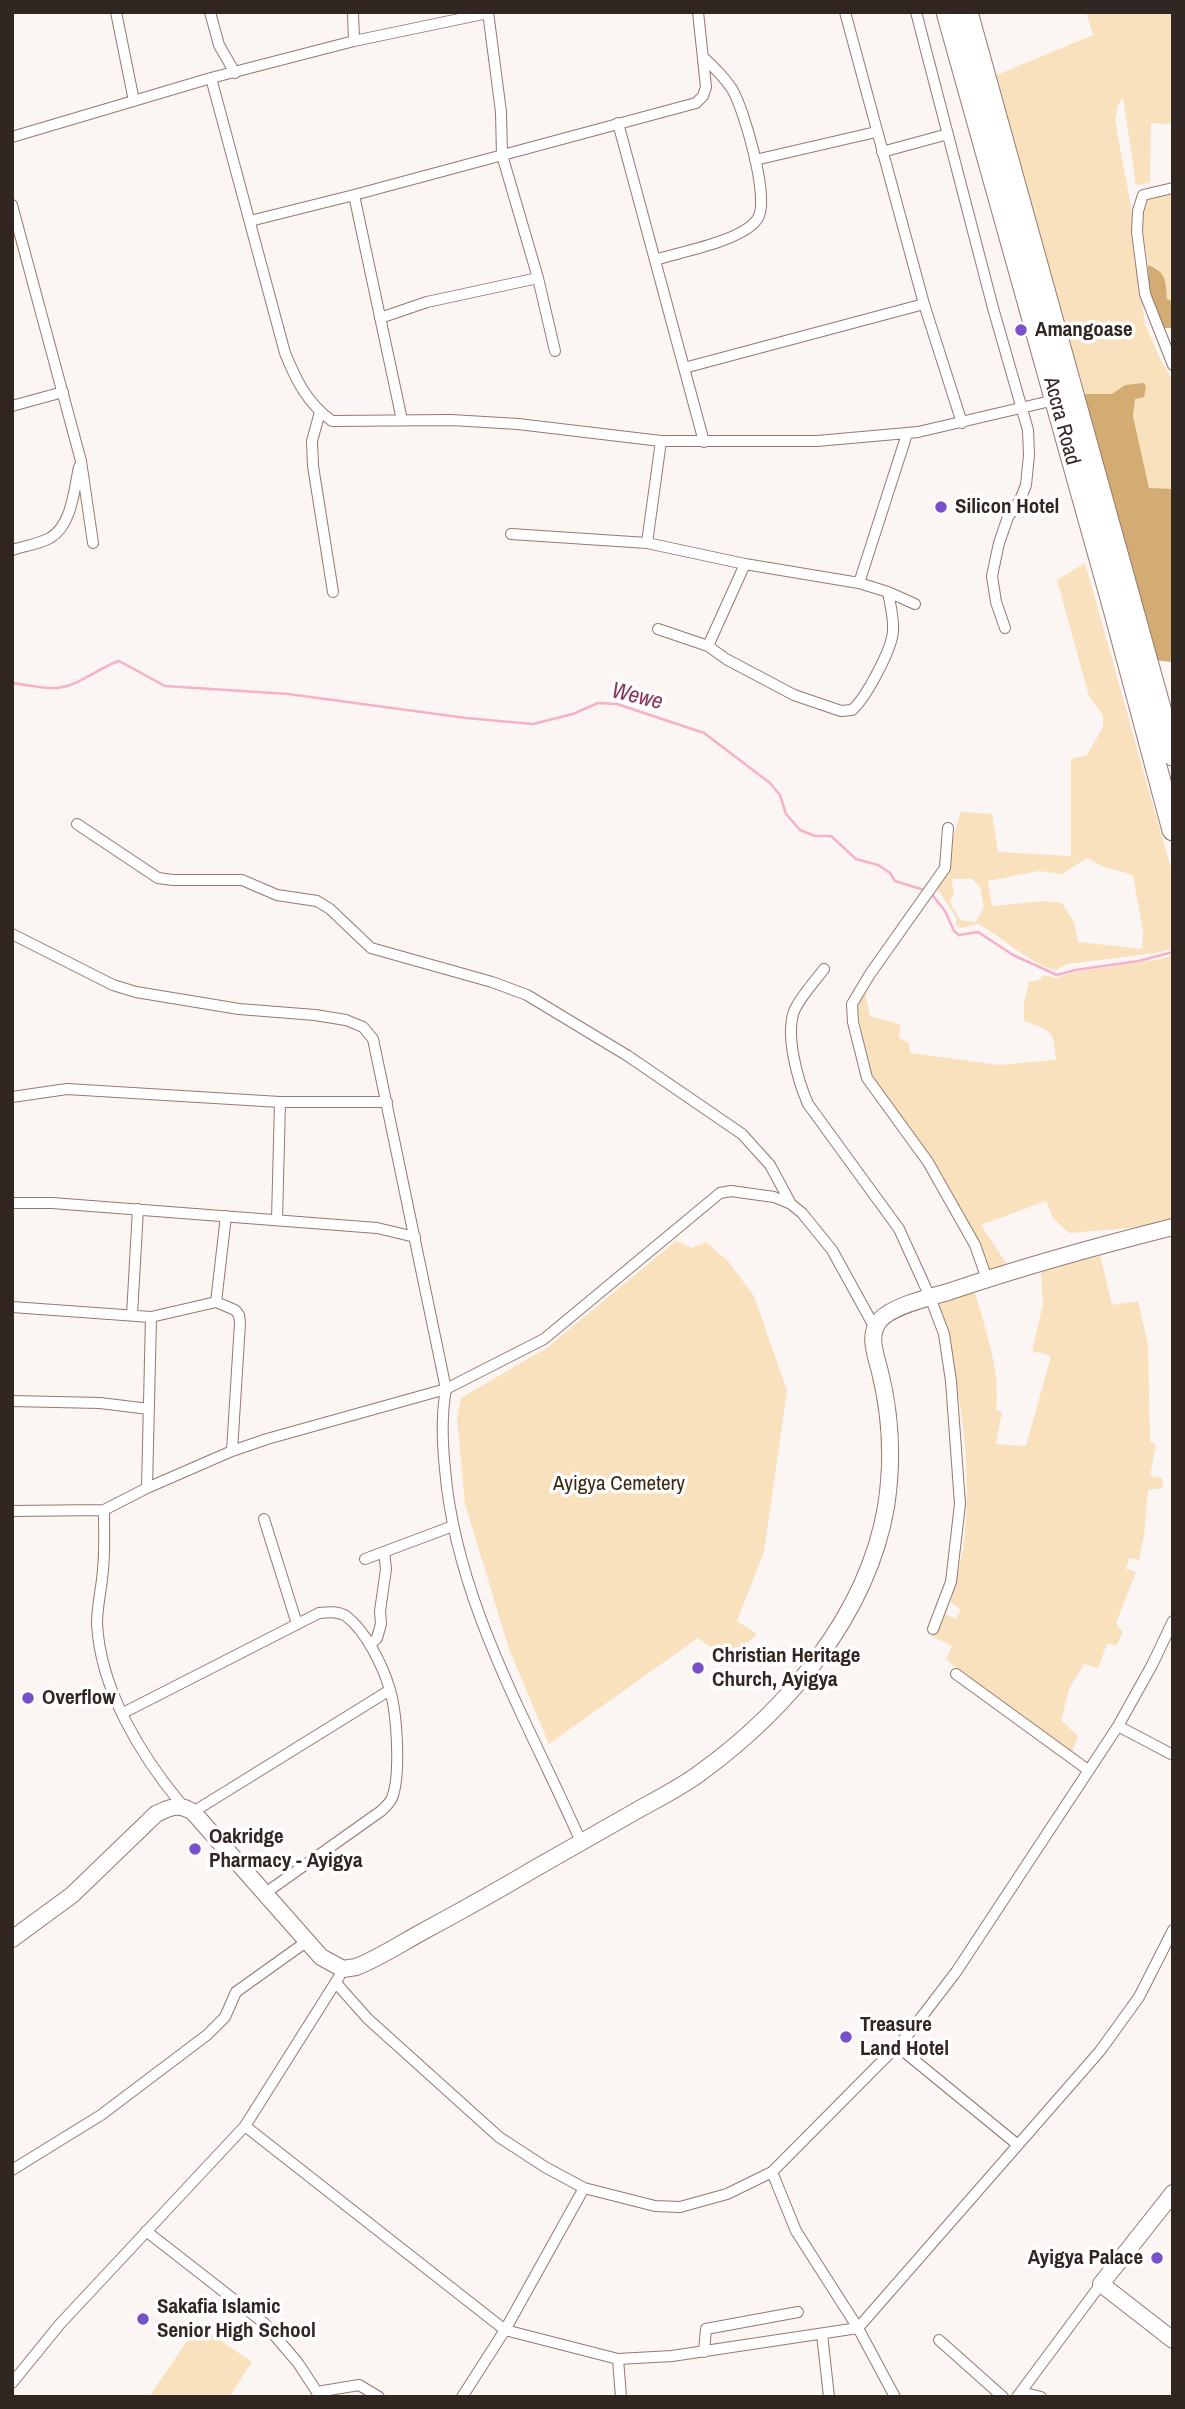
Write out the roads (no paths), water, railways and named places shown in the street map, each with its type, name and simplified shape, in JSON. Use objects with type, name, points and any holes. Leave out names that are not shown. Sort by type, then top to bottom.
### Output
[{"type":"highway","name":"Accra Road","points":[[947,12],[1173,755]]},
{"type":"highway","name":"Accra Road","points":[[967,12],[1173,830]]},
{"type":"street","points":[[116,12],[134,101]]},
{"type":"street","points":[[210,12],[219,45],[235,73]]},
{"type":"street","points":[[353,12],[354,41]]},
{"type":"street","points":[[250,221],[696,103],[703,96],[706,87],[698,12]]},
{"type":"street","points":[[845,12],[924,304],[962,423]]},
{"type":"street","points":[[916,12],[1028,430],[1026,485],[1008,517],[992,576],[996,602],[1005,628]]},
{"type":"street","points":[[12,137],[211,78],[354,41],[488,13],[501,112],[502,155],[538,278],[555,351]]},
{"type":"street","points":[[655,260],[726,239],[747,229],[758,218],[762,202],[755,160],[733,91],[717,68],[704,57]]},
{"type":"street","points":[[211,78],[226,142],[285,353],[298,384],[320,412],[332,421],[402,420],[518,424],[661,441],[817,441],[907,434],[1063,398]]},
{"type":"street","points":[[618,122],[704,442]]},
{"type":"street","points":[[755,160],[876,132]]},
{"type":"street","points":[[882,152],[948,134]]},
{"type":"street","points":[[1173,188],[1143,195],[1138,211],[1137,232],[1145,294],[1173,365]]},
{"type":"street","points":[[354,195],[402,420]]},
{"type":"street","points":[[12,205],[81,461],[93,543]]},
{"type":"street","points":[[380,318],[427,302],[538,278]]},
{"type":"street","points":[[684,368],[924,304]]},
{"type":"street","points":[[12,406],[63,392]]},
{"type":"street","points":[[320,412],[312,441],[313,466],[333,592]]},
{"type":"street","points":[[859,583],[907,434]]},
{"type":"street","points":[[647,543],[661,441]]},
{"type":"street","points":[[12,550],[49,538],[61,528],[69,509],[81,461]]},
{"type":"street","points":[[511,534],[647,543],[745,564],[859,583],[915,604]]},
{"type":"street","points":[[708,646],[745,564]]},
{"type":"street","points":[[658,629],[708,646],[794,695],[841,711],[852,710],[867,690],[890,645],[893,629],[888,592]]},
{"type":"street","points":[[77,824],[158,878],[242,880],[277,895],[317,901],[330,909],[371,948],[492,982],[527,995],[628,1056],[742,1133],[770,1165],[791,1204]]},
{"type":"street","points":[[948,828],[945,868],[852,1004],[853,1022],[867,1078],[928,1162],[975,1245],[987,1279]]},
{"type":"street","points":[[12,934],[113,985],[136,992],[239,1009],[336,1018],[363,1027],[373,1039],[446,1389],[442,1418],[443,1446],[447,1496],[459,1554],[493,1653],[581,1842]]},
{"type":"street","points":[[824,969],[794,1010],[791,1042],[798,1082],[808,1104],[899,1229],[944,1334],[951,1381],[960,1504],[951,1582],[933,1629]]},
{"type":"street","points":[[12,1097],[67,1089],[280,1102],[387,1102]]},
{"type":"street","points":[[277,1220],[280,1102]]},
{"type":"street","points":[[12,1511],[104,1510],[147,1488],[267,1438],[446,1389],[544,1339],[720,1193],[741,1192],[774,1197],[791,1204],[802,1213],[832,1250],[875,1328]]},
{"type":"street","points":[[12,1203],[138,1209],[377,1228],[415,1237]]},
{"type":"street","points":[[132,1315],[138,1209]]},
{"type":"street","points":[[216,1302],[226,1216]]},
{"type":"street","points":[[12,2383],[60,2324],[245,2126],[339,1976],[675,1789],[720,1757],[774,1709],[822,1652],[839,1627],[868,1570],[886,1506],[890,1429],[884,1387],[873,1343],[875,1328],[881,1318],[930,1297],[1080,1250],[1173,1227]]},
{"type":"street","points":[[12,1307],[151,1317],[216,1302],[235,1310],[239,1315],[232,1451]]},
{"type":"street","points":[[147,1488],[151,1317]]},
{"type":"street","points":[[12,1401],[100,1403],[149,1409]]},
{"type":"street","points":[[104,1510],[103,1571],[97,1624],[107,1673],[132,1734],[156,1774],[339,1976],[368,2019],[499,2137],[584,2188],[655,2206],[680,2207],[727,2194],[772,2172],[897,2046],[956,1972],[1118,1726],[1173,1621]]},
{"type":"street","points":[[264,1519],[297,1624]]},
{"type":"street","points":[[365,1559],[453,1526]]},
{"type":"street","points":[[370,1645],[377,1638],[381,1624],[380,1611],[386,1569],[384,1552]]},
{"type":"street","points":[[123,1713],[319,1613],[344,1615],[367,1639],[390,1690],[397,1746],[397,1769],[391,1800],[382,1811],[264,1894]]},
{"type":"street","points":[[956,1674],[1088,1770]]},
{"type":"street","points":[[12,1939],[72,1895],[156,1814],[170,1807],[187,1808],[390,1690]]},
{"type":"street","points":[[1118,1726],[1173,1755]]},
{"type":"street","points":[[245,2126],[505,2330],[618,2359],[704,2352],[858,2328],[1100,2051],[1139,1997],[1173,1930]]},
{"type":"street","points":[[12,2170],[101,2115],[207,2035],[225,2017],[236,1992],[306,1942]]},
{"type":"street","points":[[897,2046],[1018,2145]]},
{"type":"street","points":[[772,2172],[796,2231],[858,2328],[895,2397]]},
{"type":"street","points":[[462,2397],[505,2330],[584,2188]]},
{"type":"street","points":[[1041,2397],[1019,2394],[1173,2193]]},
{"type":"street","points":[[146,2231],[264,2323],[298,2363],[318,2394],[359,2385],[379,2397]]},
{"type":"street","points":[[1101,2284],[1173,2340]]},
{"type":"street","points":[[704,2352],[706,2329],[798,2312]]},
{"type":"street","points":[[822,2334],[829,2397]]},
{"type":"street","points":[[939,2340],[1003,2397]]},
{"type":"street","points":[[618,2359],[621,2397]]},
{"type":"waterway","name":"Wewe","points":[[12,683],[46,688],[65,687],[119,661],[165,686],[288,694],[466,718],[533,724],[573,714],[598,703],[617,704],[704,733],[770,783],[780,795],[786,814],[800,830],[815,836],[831,836],[856,859],[878,865],[890,873],[895,881],[924,890]]},
{"type":"waterway","name":"Wewe","points":[[930,892],[959,935],[978,932],[1013,955],[1057,975],[1139,961],[1173,952]]},
{"type":"place","name":"Amangoase","points":[[1021,330]]},
{"type":"place","name":"Silicon Hotel","points":[[941,507]]},
{"type":"place","name":"Christian Heritage Church, Ayigya","points":[[698,1668]]},
{"type":"place","name":"Overflow","points":[[28,1698]]},
{"type":"place","name":"Oakridge Pharmacy - Ayigya","points":[[195,1849]]},
{"type":"place","name":"Treasure Land Hotel","points":[[846,2037]]},
{"type":"place","name":"Ayigya Palace","points":[[1157,2258]]},
{"type":"place","name":"Sakafia Islamic Senior High School","points":[[143,2319]]},
{"type":"park label","name":"Ayigya Cemetery","points":[[619,1484]]}]
